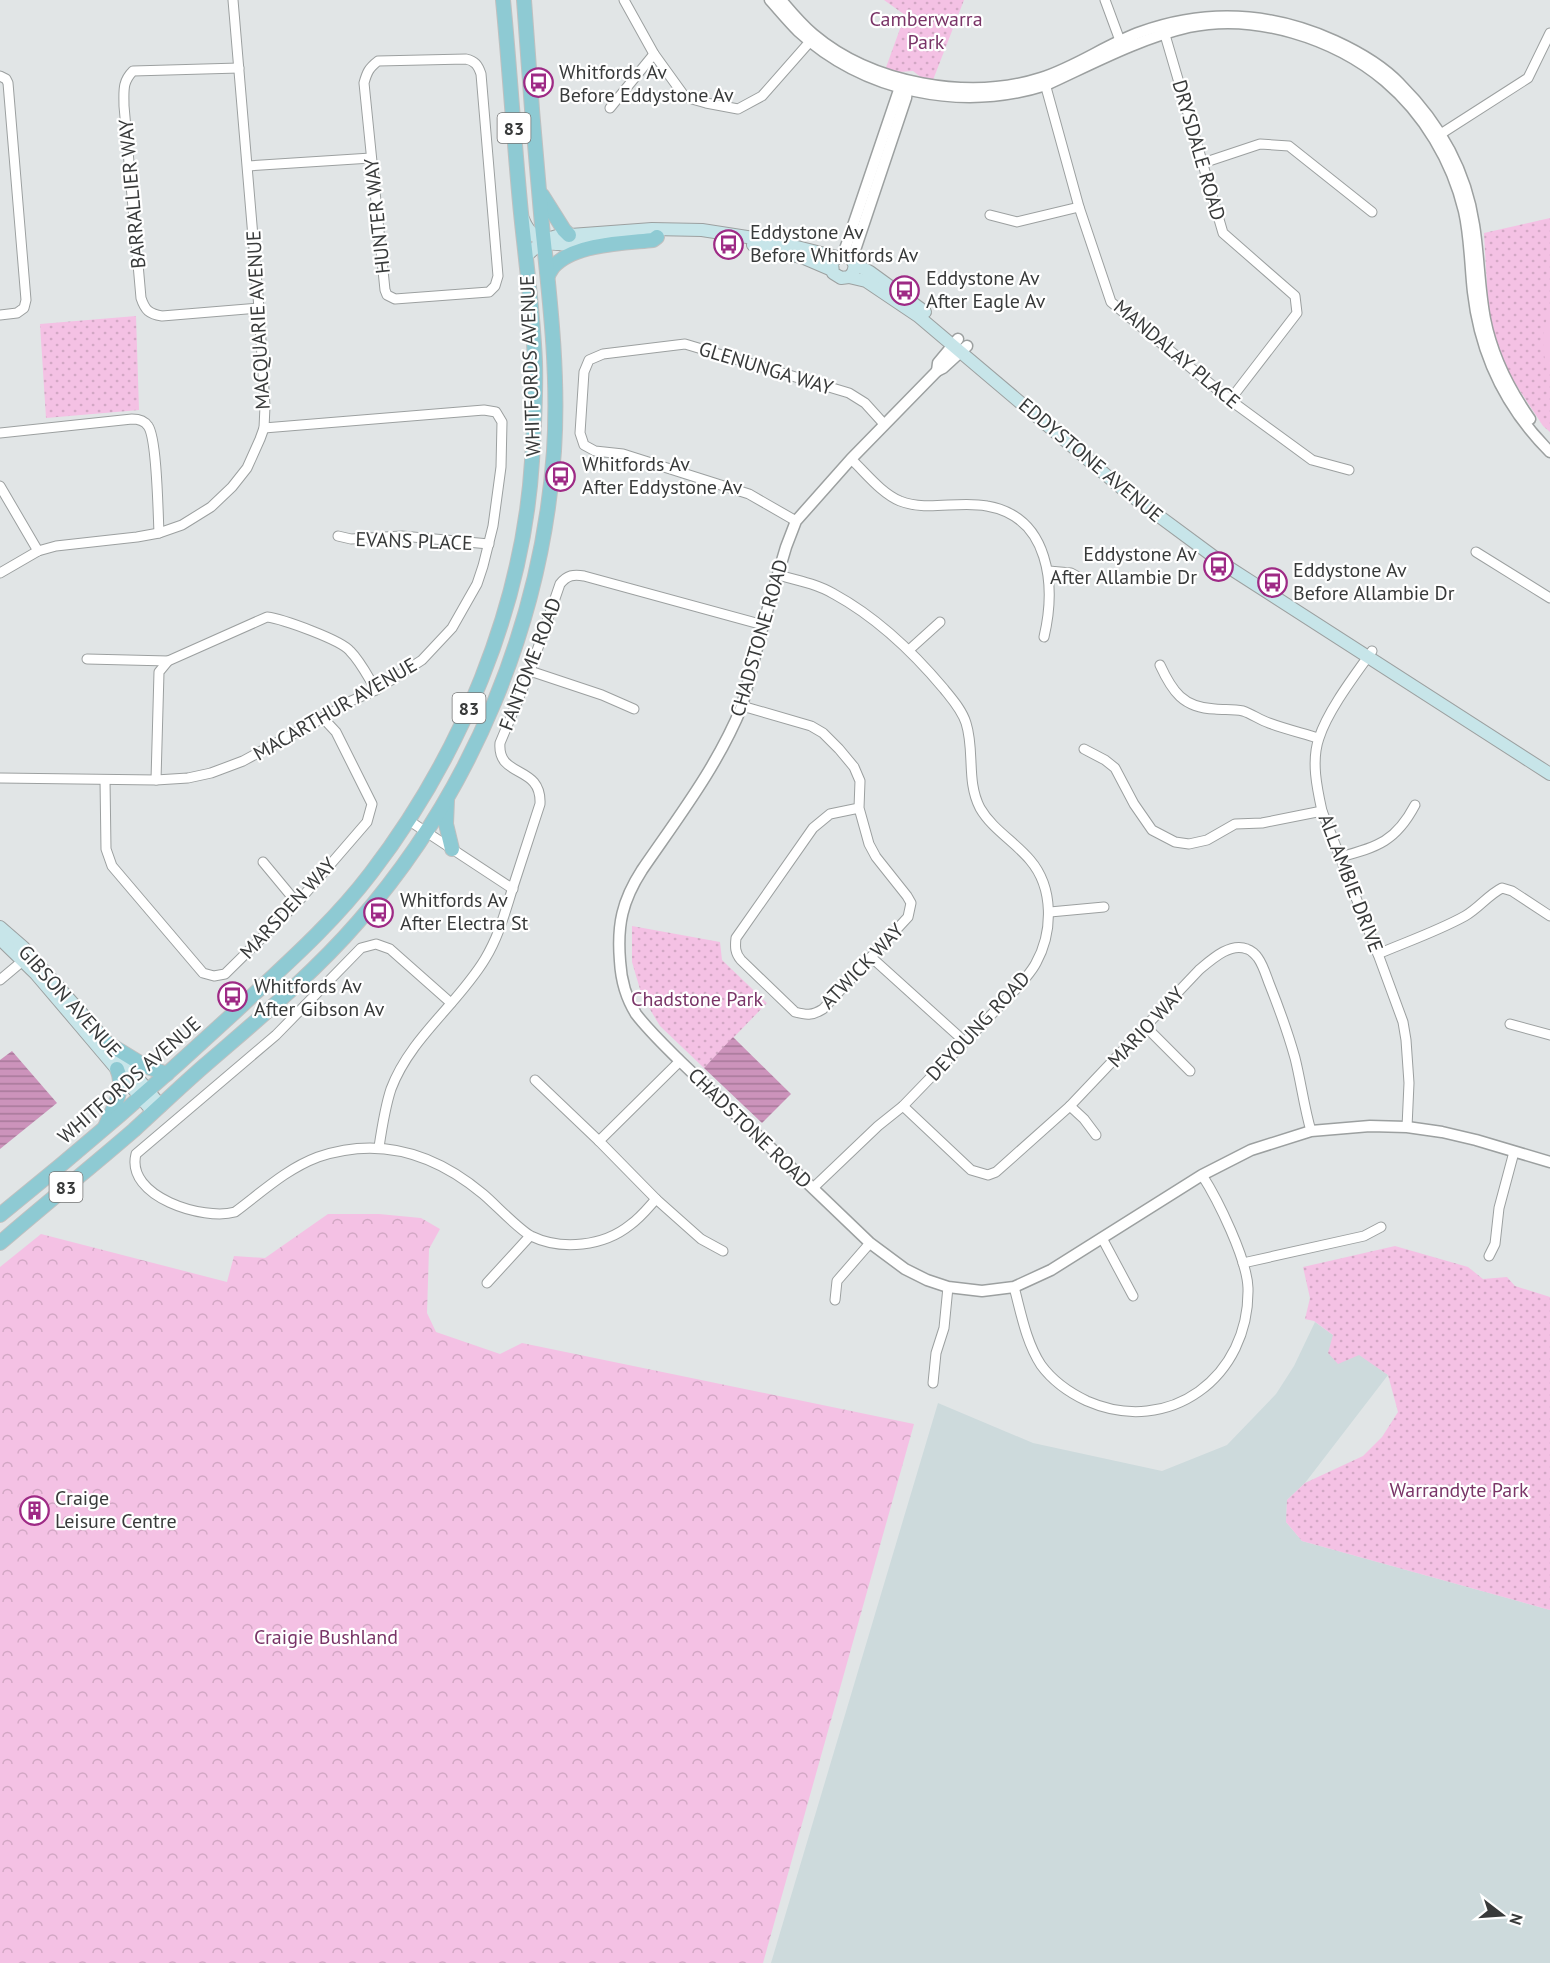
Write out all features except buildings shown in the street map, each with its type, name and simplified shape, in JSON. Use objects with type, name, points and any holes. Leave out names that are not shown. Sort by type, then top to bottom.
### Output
[{"type":"main road","name":"WHITFORDS AVENUE","points":[[0,1215],[104,1129],[221,1027],[314,939],[371,873],[408,820],[445,759],[481,681],[499,632],[520,550],[530,482],[534,431],[535,366],[503,0]]},
{"type":"main road","name":"WHITFORDS AVENUE","points":[[0,1243],[157,1109],[325,957],[358,922],[383,892],[447,798],[498,695],[519,636],[536,575],[554,451],[554,397],[548,275],[524,0]]},
{"type":"main road","points":[[539,190],[569,235]]},
{"type":"main road","points":[[521,215],[526,227],[534,237],[558,245],[657,237],[700,237],[739,242],[804,258],[832,270]]},
{"type":"main road","name":"EDDYSTONE AVENUE","points":[[526,256],[544,242],[557,236],[652,228],[702,230],[773,241],[847,259],[907,298],[960,346],[1188,529],[1257,578],[1550,774]]},
{"type":"main road","points":[[548,275],[555,264],[590,248],[653,240],[657,237]]},
{"type":"main road","points":[[847,259],[854,271],[849,277],[839,278],[832,270],[832,263],[847,259]]},
{"type":"main road","name":"EDDYSTONE AVENUE","points":[[849,277],[866,281],[877,287],[960,346]]},
{"type":"main road","name":"EDDYSTONE AVENUE","points":[[1370,654],[1550,765]]},
{"type":"main road","points":[[447,798],[446,824],[452,849]]},
{"type":"main road","name":"GIBSON AVENUE","points":[[0,927],[17,941],[26,958],[117,1069],[144,1094]]},
{"type":"main road","name":"GIBSON AVENUE","points":[[0,939],[26,958],[109,1044],[157,1109]]},
{"type":"main road","points":[[109,1044],[145,1066],[167,1074]]},
{"type":"main road","points":[[104,1129],[120,1092],[121,1077],[117,1069]]},
{"type":"street","name":"MACQUARIE AVENUE","points":[[0,573],[38,551],[72,543],[137,537],[159,533],[182,525],[211,507],[232,487],[247,468],[260,439],[264,428],[265,406],[259,308],[233,0]]},
{"type":"street","points":[[624,0],[654,54],[685,97],[706,104],[738,109],[762,96],[813,39]]},
{"type":"street","points":[[770,0],[796,30],[906,85],[965,88],[998,87],[1045,81],[1122,44],[1190,19],[1243,16],[1285,22],[1351,48],[1398,81],[1414,98],[1456,164],[1470,205],[1485,319],[1499,365],[1524,410],[1550,442]]},
{"type":"street","points":[[781,0],[813,39]]},
{"type":"street","points":[[1105,0],[1122,44]]},
{"type":"street","name":"DRYSDALE ROAD","points":[[1164,30],[1223,233],[1294,296],[1297,314],[1230,400]]},
{"type":"street","points":[[1438,136],[1528,78],[1549,37]]},
{"type":"street","points":[[610,108],[654,54]]},
{"type":"street","name":"HUNTER WAY","points":[[466,59],[479,66],[498,268],[495,286],[489,292],[402,299],[395,299],[387,295],[371,158],[364,83],[369,68],[378,61],[466,59]]},
{"type":"street","name":"BARRALLIER WAY","points":[[239,68],[133,71],[123,84],[125,117],[141,298],[146,310],[162,316],[259,308]]},
{"type":"street","points":[[0,76],[8,83],[26,300],[24,309],[17,313],[0,315]]},
{"type":"street","name":"MANDALAY PLACE","points":[[1045,81],[1080,207],[1110,302],[1230,400],[1312,460],[1349,470]]},
{"type":"street","points":[[847,259],[906,85]]},
{"type":"street","points":[[1438,136],[1464,211],[1477,316],[1490,362],[1513,408],[1550,452]]},
{"type":"street","points":[[1203,163],[1260,144],[1289,146],[1372,212]]},
{"type":"street","points":[[248,166],[371,158]]},
{"type":"street","points":[[990,215],[1017,222],[1080,207]]},
{"type":"street","name":"GLENUNGA WAY","points":[[796,521],[748,494],[623,454],[595,452],[584,445],[580,433],[584,372],[589,360],[603,354],[685,344],[849,393],[865,403],[884,424]]},
{"type":"street","name":"CHADSTONE ROAD","points":[[960,346],[944,368],[937,371],[884,424],[796,521],[763,625],[742,705],[730,734],[711,769],[632,886],[620,919],[618,937],[621,974],[625,991],[635,1012],[649,1030],[680,1061],[870,1243],[905,1269],[948,1287],[982,1291],[1014,1287],[1051,1270],[1202,1175],[1251,1150],[1311,1131],[1370,1126],[1407,1127],[1465,1137],[1550,1162]]},
{"type":"street","name":"MACARTHUR AVENUE","points":[[0,778],[156,780],[188,778],[212,773],[243,761],[351,701],[376,690],[422,660],[452,628],[477,584],[489,544],[501,467],[502,422],[496,412],[484,410],[264,428]]},
{"type":"street","points":[[0,433],[132,419],[147,424],[151,433],[154,455],[159,533]]},
{"type":"street","points":[[851,459],[888,494],[899,500],[922,506],[972,504],[988,506],[1003,511],[1029,530],[1038,542],[1049,572],[1049,616],[1044,637]]},
{"type":"street","points":[[0,486],[38,551]]},
{"type":"street","name":"EVANS PLACE","points":[[338,536],[351,539],[402,536],[489,544]]},
{"type":"street","points":[[1476,552],[1550,598]]},
{"type":"street","points":[[1049,572],[1071,573],[1084,580]]},
{"type":"street","name":"FANTOME ROAD","points":[[379,1147],[385,1112],[399,1072],[410,1053],[471,980],[496,939],[504,919],[540,804],[541,793],[533,780],[505,763],[499,751],[500,743],[530,671],[560,584],[564,579],[575,574],[763,625]]},
{"type":"street","name":"DEYOUNG ROAD","points":[[778,575],[834,594],[882,628],[909,650],[957,705],[966,723],[973,790],[981,809],[992,824],[1032,862],[1044,884],[1050,912],[1044,942],[1036,964],[1020,985],[903,1107],[878,1126],[813,1188]]},
{"type":"street","points":[[87,659],[168,661],[267,616],[284,619],[348,648],[360,662],[376,690]]},
{"type":"street","points":[[909,650],[940,622]]},
{"type":"street","name":"ALLAMBIE DRIVE","points":[[1370,654],[1334,707],[1318,738],[1315,761],[1316,787],[1322,811],[1403,1022],[1409,1083],[1407,1127]]},
{"type":"street","points":[[156,780],[159,672],[168,661]]},
{"type":"street","points":[[1160,665],[1170,687],[1180,698],[1192,704],[1203,708],[1243,712],[1267,723],[1318,738]]},
{"type":"street","points":[[530,671],[602,695],[634,709]]},
{"type":"street","name":"ATWICK WAY","points":[[742,705],[811,726],[823,733],[854,767],[860,781],[859,808],[869,844],[876,857],[908,896],[911,903],[908,917],[823,1009],[814,1015],[795,1012],[736,954],[736,938],[813,828],[830,814],[859,808]]},
{"type":"street","name":"MARSDEN WAY","points":[[105,780],[106,849],[112,866],[204,973],[214,976],[225,974],[297,903],[367,822],[372,804],[336,732],[323,718]]},
{"type":"street","points":[[1084,749],[1115,768],[1134,804],[1152,830],[1175,842],[1189,844],[1208,840],[1234,824],[1262,823],[1322,811]]},
{"type":"street","points":[[1340,857],[1371,848],[1396,834],[1415,805]]},
{"type":"street","points":[[408,820],[513,889]]},
{"type":"street","points":[[263,862],[297,903]]},
{"type":"street","points":[[1378,954],[1464,917],[1479,907],[1491,893],[1502,888],[1512,891],[1550,916]]},
{"type":"street","points":[[1050,912],[1104,907]]},
{"type":"street","points":[[451,1003],[390,949],[376,944],[361,948],[276,1035],[136,1154],[135,1171],[153,1194],[177,1206],[227,1215],[235,1212],[287,1172],[316,1158],[351,1150],[379,1147],[418,1156],[455,1173],[482,1193],[530,1236],[573,1245],[594,1242],[614,1235],[630,1225],[656,1199]]},
{"type":"street","name":"MARIO WAY","points":[[903,1107],[971,1170],[988,1175],[996,1172],[1070,1106],[1198,970],[1214,958],[1238,947],[1248,949],[1257,956],[1279,1008],[1295,1060],[1311,1131]]},
{"type":"street","points":[[871,957],[964,1041]]},
{"type":"street","points":[[0,980],[26,958]]},
{"type":"street","points":[[1510,1024],[1550,1035]]},
{"type":"street","points":[[1146,1027],[1190,1071]]},
{"type":"street","points":[[599,1141],[680,1061]]},
{"type":"street","points":[[535,1080],[656,1199],[701,1239],[723,1251]]},
{"type":"street","points":[[1070,1106],[1096,1135]]},
{"type":"street","points":[[1489,1256],[1495,1245],[1499,1208],[1514,1152]]},
{"type":"street","points":[[1014,1287],[1027,1337],[1041,1365],[1058,1383],[1078,1397],[1103,1408],[1136,1413],[1162,1409],[1191,1398],[1211,1383],[1231,1358],[1242,1333],[1248,1287],[1242,1263],[1216,1197],[1202,1175]]},
{"type":"street","points":[[1242,1263],[1364,1236],[1381,1227]]},
{"type":"street","points":[[487,1283],[530,1236]]},
{"type":"street","points":[[1102,1238],[1132,1296]]},
{"type":"street","points":[[835,1300],[837,1281],[870,1243]]},
{"type":"street","points":[[933,1383],[936,1353],[944,1328],[948,1287]]},
{"type":"shaded area","points":[[733,1037],[791,1094],[762,1123],[704,1068]]},
{"type":"shaded area","points":[[12,1051],[57,1103],[0,1149],[0,1060]]},
{"type":"shaded area","points":[[1315,1322],[1388,1375],[1305,1483],[1287,1500],[1286,1522],[1302,1541],[1550,1610],[1550,1963],[771,1963],[938,1403],[1033,1443],[1162,1471],[1227,1445],[1276,1394],[1294,1366]]},
{"type":"green space","name":"Camberwarra Park","points":[[884,0],[964,0],[931,85],[913,71],[884,73],[905,15]]},
{"type":"green space","points":[[1550,218],[1550,432],[1543,426],[1499,359],[1489,321],[1484,233]]},
{"type":"green space","points":[[1550,311],[1550,374],[1543,343]]},
{"type":"green space","points":[[136,316],[139,410],[46,418],[40,324]]},
{"type":"green space","name":"Chadstone Park","points":[[632,926],[720,942],[722,960],[767,1003],[704,1068],[660,1026],[642,996],[632,962]]},
{"type":"green space","name":"Craigie Bushland","points":[[328,1214],[379,1214],[421,1218],[440,1229],[429,1249],[427,1313],[436,1332],[500,1354],[522,1343],[914,1424],[763,1963],[0,1963],[0,1267],[41,1234],[227,1282],[234,1256],[265,1258]]},
{"type":"green space","name":"Warrandyte Park","points":[[1395,1246],[1468,1267],[1483,1279],[1507,1277],[1515,1286],[1550,1297],[1550,1610],[1302,1541],[1286,1522],[1287,1500],[1305,1483],[1363,1456],[1382,1437],[1398,1412],[1388,1375],[1359,1355],[1338,1364],[1328,1353],[1333,1335],[1314,1321],[1305,1319],[1310,1298],[1303,1267]]},
{"type":"place","name":"Whitfords Av Before Eddystone Av","points":[[538,83]]},
{"type":"place","name":"Eddystone Av Before Whitfords Av","points":[[729,244]]},
{"type":"place","name":"Eddystone Av After Eagle Av","points":[[905,290]]},
{"type":"place","name":"Whitfords Av After Eddystone Av","points":[[561,476]]},
{"type":"place","name":"Eddystone Av After Allambie Dr","points":[[1218,566]]},
{"type":"place","name":"Eddystone Av Before Allambie Dr","points":[[1272,582]]},
{"type":"place","name":"Whitfords Av After Electra St","points":[[379,912]]},
{"type":"place","name":"Whitfords Av After Gibson Av","points":[[233,997]]},
{"type":"place","name":"Craige Leisure Centre","points":[[34,1510]]}]
